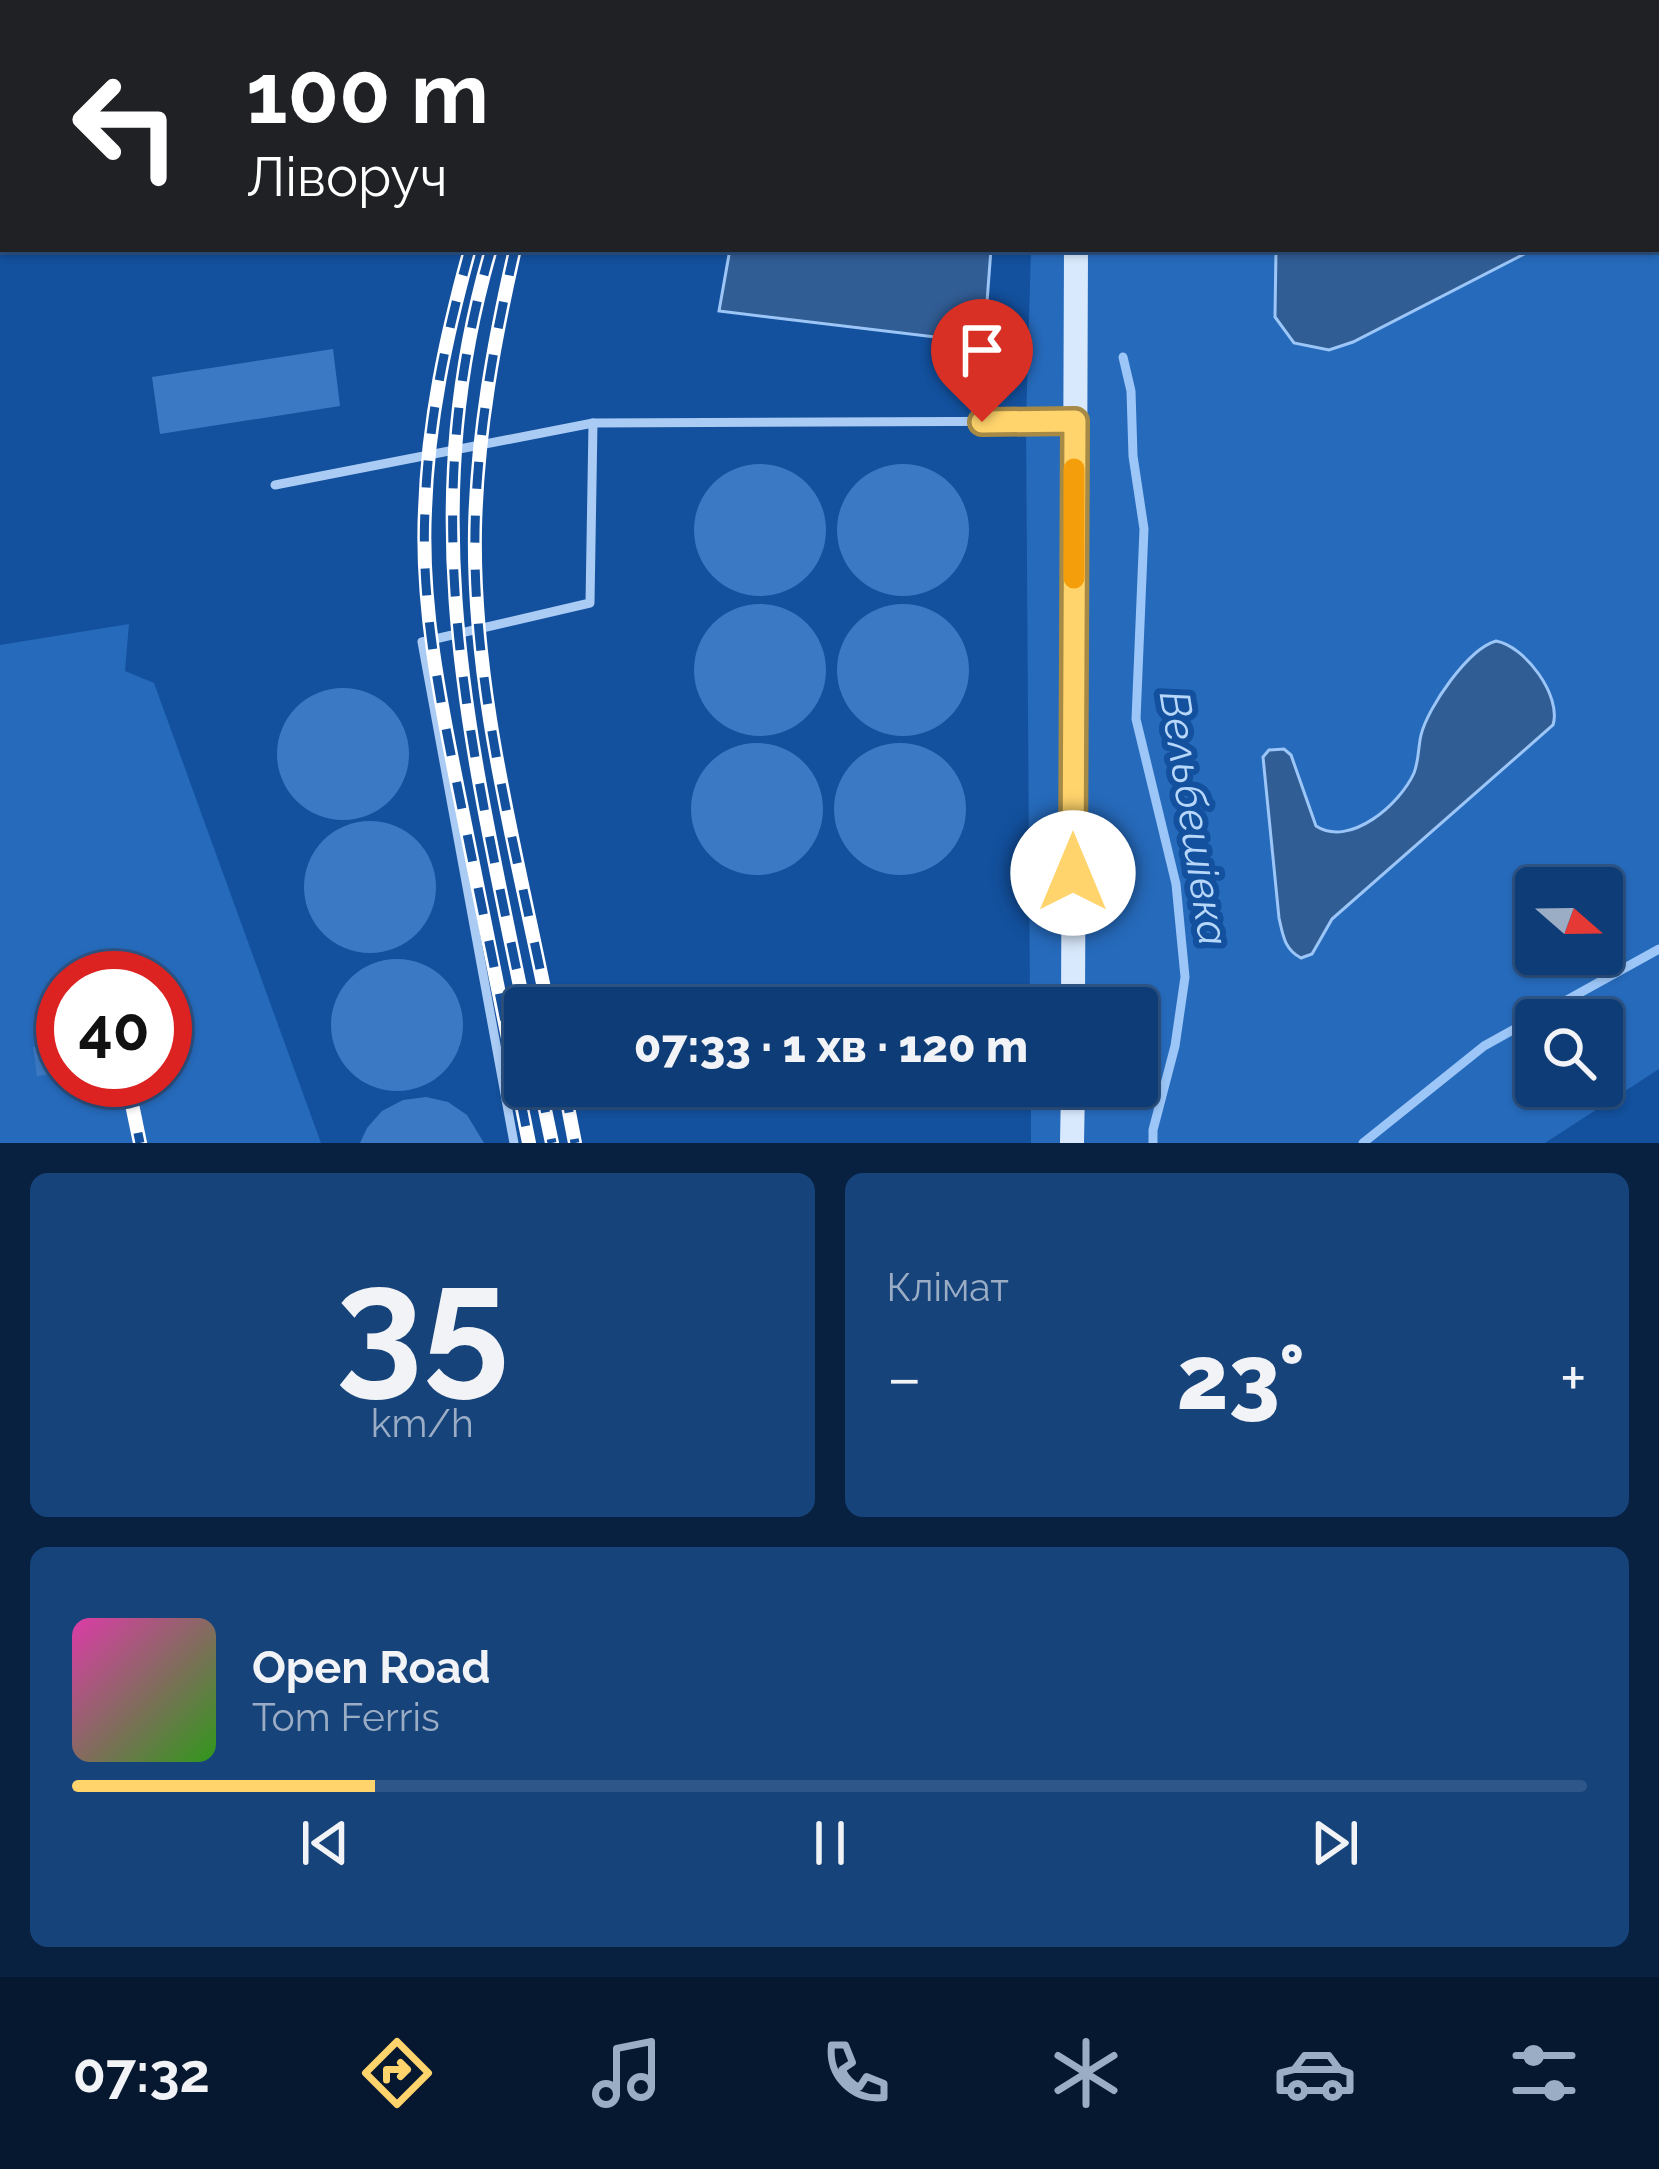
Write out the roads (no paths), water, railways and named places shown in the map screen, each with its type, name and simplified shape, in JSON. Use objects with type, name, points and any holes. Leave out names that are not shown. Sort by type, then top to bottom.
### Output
[{"type":"street","points":[[1073,987],[1076,252]]},
{"type":"street","points":[[1072,1107],[1072,1143]]},
{"type":"lane","points":[[275,484],[593,423],[1075,421]]},
{"type":"lane","points":[[514,1143],[422,642],[590,603],[593,423]]},
{"type":"waterway","name":"Вельбешівка","points":[[1123,357],[1131,391],[1133,456],[1144,529],[1136,719],[1176,884],[1185,977],[1153,1143]]},
{"type":"waterway","name":"Вельбешівка","points":[[1363,1143],[1484,1046],[1659,949]]},
{"type":"railway","points":[[469,252],[434,411],[425,510],[426,588],[442,704],[529,1143]]},
{"type":"railway","points":[[490,252],[468,349],[455,445],[453,539],[470,724],[520,987]]},
{"type":"railway","points":[[514,252],[483,423],[476,493],[476,589],[499,770],[544,987]]},
{"type":"railway","points":[[133,1107],[140,1143]]},
{"type":"railway","points":[[544,1107],[552,1143]]},
{"type":"railway","points":[[568,1107],[575,1143]]}]
